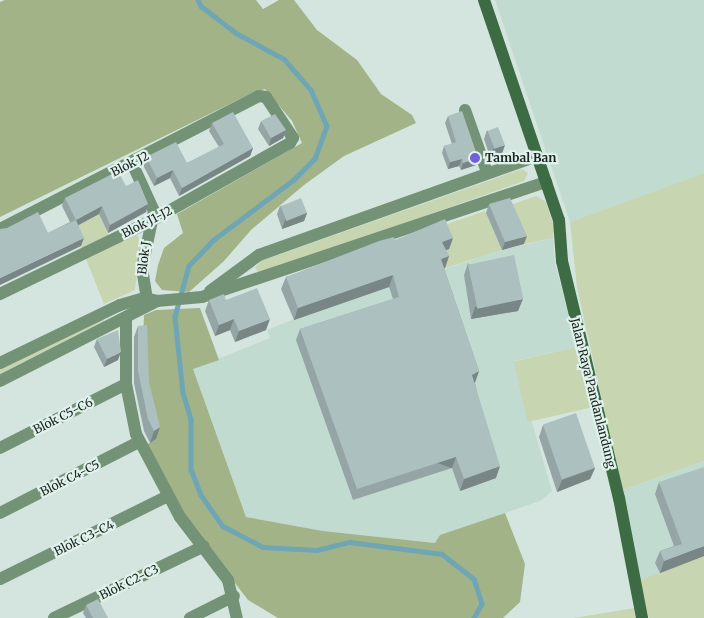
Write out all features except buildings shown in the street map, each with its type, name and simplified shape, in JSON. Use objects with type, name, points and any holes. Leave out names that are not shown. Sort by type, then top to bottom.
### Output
[{"type":"street","name":"Jalan Raya Pandanlandung","points":[[484,0],[559,220],[562,262],[619,498],[642,618]]},
{"type":"street","name":"Blok J1-J2","points":[[0,294],[151,221],[290,143],[292,138],[266,97],[259,96]]},
{"type":"street","name":"Blok J2","points":[[0,229],[132,163],[259,96]]},
{"type":"street","points":[[465,110],[487,172]]},
{"type":"street","points":[[202,298],[259,255],[487,172],[538,156]]},
{"type":"street","name":"Blok J","points":[[132,163],[154,211],[142,268],[153,301]]},
{"type":"street","points":[[0,363],[109,309],[153,301],[202,298],[546,182]]},
{"type":"street","points":[[0,381],[126,318],[153,301]]},
{"type":"street","points":[[126,318],[126,384],[139,442],[168,496],[228,580],[234,596],[237,618]]},
{"type":"street","name":"Blok C5-C6","points":[[0,448],[126,384]]},
{"type":"street","name":"Blok C4-C5","points":[[0,513],[139,442]]},
{"type":"street","name":"Blok C3-C4","points":[[0,579],[168,496]]},
{"type":"street","name":"Blok C2-C3","points":[[54,618],[204,546]]},
{"type":"street","points":[[190,618],[234,596]]},
{"type":"shaded area","points":[[495,0],[704,0],[704,173],[570,222]]},
{"type":"shaded area","points":[[553,238],[555,263],[577,347],[514,361],[552,491],[540,501],[440,535],[436,543],[323,531],[246,517],[193,369],[270,338],[267,330],[307,314],[502,250]]},
{"type":"shaded area","points":[[704,461],[704,556],[640,580],[622,490]]},
{"type":"green space","points":[[5,0],[256,0],[263,9],[279,0],[294,0],[317,30],[357,60],[381,94],[412,115],[416,123],[344,156],[304,185],[251,230],[224,261],[189,292],[162,290],[155,281],[164,248],[183,233],[177,214],[302,143],[292,121],[265,89],[252,93],[0,217],[0,2]]},
{"type":"green space","points":[[522,169],[528,173],[524,181],[265,272],[258,272],[255,268],[261,261]]},
{"type":"green space","points":[[704,173],[704,461],[622,490],[577,287],[570,222]]},
{"type":"green space","points":[[536,196],[546,202],[554,227],[553,238],[524,244],[507,206]]},
{"type":"green space","points":[[485,211],[502,250],[445,268],[438,254],[439,227]]},
{"type":"green space","points":[[99,214],[109,236],[81,248],[72,226]]},
{"type":"green space","points":[[136,233],[141,242],[135,290],[104,304],[86,259]]},
{"type":"green space","points":[[200,308],[219,360],[193,369],[246,517],[323,531],[435,543],[440,535],[505,513],[525,564],[520,602],[503,618],[278,618],[248,600],[186,519],[146,445],[156,439],[142,366],[144,315],[156,310]]},
{"type":"green space","points":[[103,318],[104,321],[0,374],[0,368]]},
{"type":"green space","points":[[577,347],[591,407],[528,422],[514,362]]},
{"type":"green space","points":[[704,556],[704,618],[649,618],[640,580]]},
{"type":"green space","points":[[635,608],[636,618],[574,618]]},
{"type":"waterway","points":[[198,0],[201,6],[236,33],[284,59],[311,90],[327,126],[315,159],[294,180],[215,239],[189,266],[175,317],[183,393],[191,420],[191,469],[201,495],[223,526],[263,547],[317,550],[350,542],[442,554],[474,579],[482,604],[474,618]]},
{"type":"place","name":"Tambal Ban","points":[[475,158]]}]
